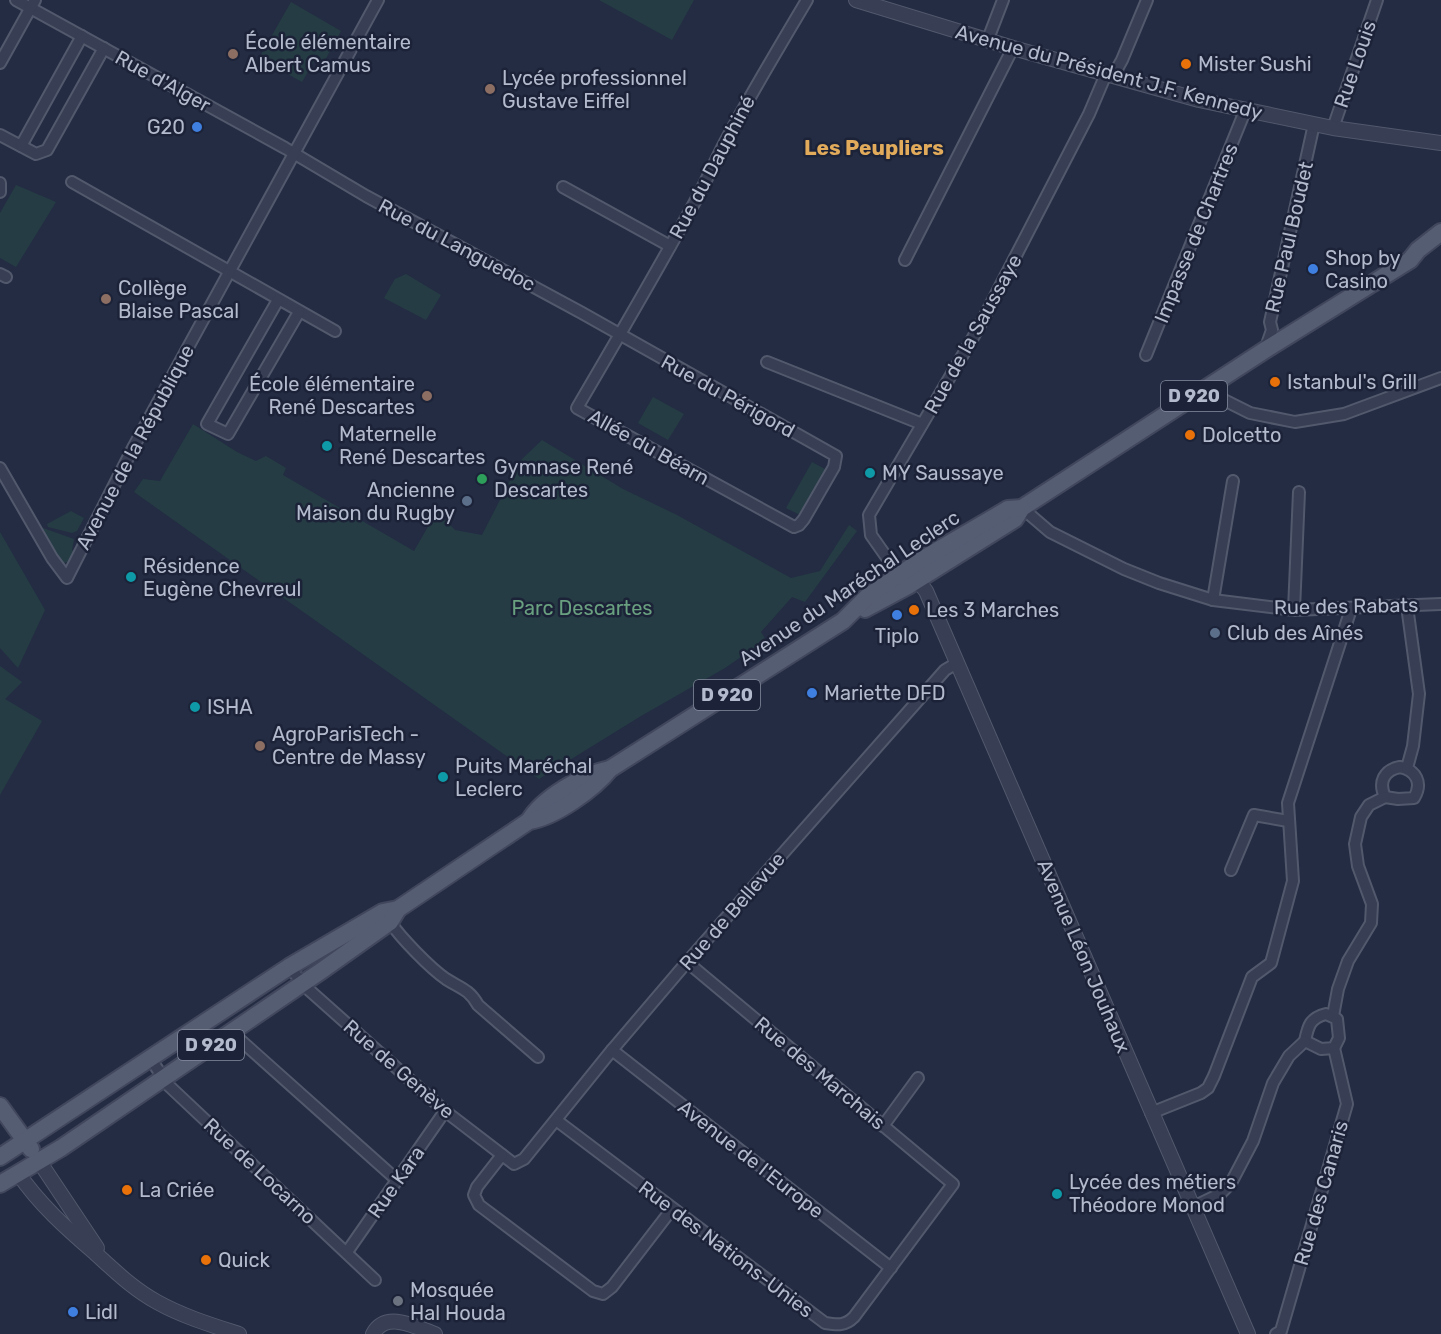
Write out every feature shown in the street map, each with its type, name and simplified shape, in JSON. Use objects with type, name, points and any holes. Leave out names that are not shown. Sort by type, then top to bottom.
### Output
[{"type":"main road","name":"D 920","points":[[908,578],[1015,519],[1022,508],[1265,350],[1410,260],[1418,250],[1441,232]]},
{"type":"main road","name":"D 920","points":[[1410,260],[1424,258],[1441,245]]},
{"type":"main road","name":"Avenue du Maréchal Leclerc","points":[[0,1184],[39,1161],[303,983],[394,915],[529,821],[536,810],[564,790],[593,772],[610,769],[843,621],[916,573],[959,538],[1008,509],[1022,508]]},
{"type":"main road","name":"Avenue du Maréchal Leclerc","points":[[2,1153],[26,1140],[289,967],[383,912],[394,915]]},
{"type":"main road","points":[[0,1106],[39,1161]]},
{"type":"main road","points":[[2,1153],[18,1173]]},
{"type":"street","name":"Rue d'Alger","points":[[16,0],[33,4],[82,36],[295,153]]},
{"type":"street","name":"Avenue de la République","points":[[0,468],[52,558],[67,578],[134,446],[228,271],[378,0]]},
{"type":"street","name":"Rue du Dauphiné","points":[[620,335],[756,85],[807,0]]},
{"type":"street","name":"Avenue du Président J.F. Kennedy","points":[[856,0],[877,4],[1012,48],[1199,100],[1333,128],[1439,143]]},
{"type":"street","points":[[988,39],[1003,0]]},
{"type":"street","name":"Rue de la Saussaye","points":[[908,578],[871,535],[869,515],[966,351],[1109,75],[1122,60],[1147,0]]},
{"type":"street","name":"Rue Louis","points":[[1333,128],[1377,0]]},
{"type":"street","points":[[0,63],[33,4]]},
{"type":"street","points":[[21,146],[82,36]]},
{"type":"street","points":[[0,135],[36,154],[47,150],[104,48]]},
{"type":"street","points":[[905,260],[1012,48]]},
{"type":"street","name":"Impasse de Chartres","points":[[1146,355],[1245,111]]},
{"type":"street","name":"Rue Paul Boudet","points":[[1265,350],[1272,330],[1270,322],[1314,124]]},
{"type":"street","name":"Rue du Languedoc","points":[[295,153],[366,196],[620,335]]},
{"type":"street","points":[[72,182],[335,331]]},
{"type":"street","points":[[0,183],[0,192]]},
{"type":"street","points":[[563,187],[670,246]]},
{"type":"street","points":[[278,300],[207,424],[228,434],[300,312]]},
{"type":"street","name":"Rue du Périgord","points":[[620,335],[836,456],[834,467],[804,519],[794,527]]},
{"type":"street","name":"Allée du Béarn","points":[[620,335],[577,408],[794,527]]},
{"type":"street","points":[[767,362],[922,424]]},
{"type":"street","points":[[1204,390],[1250,413],[1295,422],[1344,414],[1441,378]]},
{"type":"street","points":[[1213,600],[1233,481]]},
{"type":"street","points":[[1294,610],[1299,492]]},
{"type":"street","name":"Rue des Rabats","points":[[1022,508],[1050,532],[1124,569],[1159,584],[1213,600],[1294,610],[1441,604]]},
{"type":"street","name":"Avenue Léon Jouhaux","points":[[908,578],[926,591],[1248,1334]]},
{"type":"street","points":[[1407,606],[1419,694],[1413,746],[1407,768]]},
{"type":"street","points":[[1151,1113],[1208,1088],[1252,977],[1271,963],[1293,881],[1288,803],[1352,609]]},
{"type":"street","name":"Rue de Bellevue","points":[[514,1164],[525,1159],[612,1050],[687,962],[945,670],[957,663]]},
{"type":"street","points":[[1333,1016],[1338,989],[1348,961],[1371,923],[1372,904],[1358,866],[1355,844],[1361,817],[1369,805],[1385,797],[1414,798],[1418,782],[1412,771],[1407,768],[1393,768],[1384,776],[1382,782],[1385,797]]},
{"type":"street","points":[[1231,870],[1254,815],[1288,821]]},
{"type":"street","points":[[394,915],[402,938],[447,979],[458,983],[472,995],[477,1005],[537,1058]]},
{"type":"street","name":"Rue des Marchais","points":[[687,962],[953,1184]]},
{"type":"street","name":"Rue de Genève","points":[[289,967],[303,983],[445,1111],[514,1164]]},
{"type":"street","points":[[1193,1207],[1220,1194],[1231,1183],[1253,1141],[1273,1083],[1289,1056],[1305,1041],[1315,1017],[1326,1014],[1337,1019],[1339,1038],[1334,1048],[1321,1049],[1305,1041]]},
{"type":"street","points":[[233,1030],[238,1038],[398,1180]]},
{"type":"street","name":"Rue des Canaris","points":[[1276,1334],[1281,1331],[1347,1104],[1334,1048]]},
{"type":"street","name":"Avenue de l'Europe","points":[[612,1050],[891,1268]]},
{"type":"street","name":"Rue de Locarno","points":[[150,1058],[162,1078],[375,1280]]},
{"type":"street","points":[[883,1126],[918,1078]]},
{"type":"street","name":"Rue Kara","points":[[347,1252],[445,1111]]},
{"type":"street","name":"Rue des Nations-Unies","points":[[556,1120],[825,1323],[840,1326],[848,1323],[953,1184]]},
{"type":"street","points":[[501,1155],[477,1187],[474,1196],[479,1205],[593,1291],[603,1294],[612,1287],[672,1209]]},
{"type":"street","points":[[39,1161],[110,1268]]},
{"type":"street","points":[[18,1173],[32,1194],[127,1282],[158,1302],[239,1334]]},
{"type":"street","points":[[373,1334],[385,1322],[400,1321],[435,1334]]},
{"type":"green space","points":[[599,0],[694,0],[672,40]]},
{"type":"green space","points":[[291,2],[341,31],[324,62],[316,58],[302,82],[259,58]]},
{"type":"green space","points":[[16,185],[56,202],[16,267],[0,258],[0,213]]},
{"type":"green space","points":[[406,274],[441,295],[426,320],[384,298],[395,279]]},
{"type":"green space","points":[[653,397],[684,414],[668,440],[638,423]]},
{"type":"green space","name":"Parc Descartes","points":[[193,424],[237,452],[256,461],[266,456],[286,468],[283,475],[414,551],[437,511],[455,530],[482,535],[520,461],[542,440],[623,489],[677,515],[791,578],[820,571],[849,525],[857,531],[805,602],[792,597],[761,632],[766,640],[725,668],[641,716],[539,779],[134,492],[143,479],[160,481]]},
{"type":"green space","points":[[812,462],[825,469],[800,515],[786,508]]},
{"type":"green space","points":[[71,511],[84,518],[77,531],[72,533],[48,527],[47,524]]},
{"type":"green space","points":[[43,528],[74,539],[72,550],[76,553],[71,561],[64,563],[58,560],[41,530]]},
{"type":"green space","points":[[0,532],[45,610],[18,668],[0,648]]},
{"type":"green space","points":[[0,666],[22,682],[5,699],[42,721],[0,795]]},
{"type":"place","name":"École élémentaire Albert Camus","points":[[233,54]]},
{"type":"place","name":"Mister Sushi","points":[[1186,64]]},
{"type":"place","name":"Lycée professionnel Gustave Eiffel","points":[[490,89]]},
{"type":"place","name":"G20","points":[[197,127]]},
{"type":"place","name":"Shop by Casino","points":[[1313,269]]},
{"type":"place","name":"Collège Blaise Pascal","points":[[106,299]]},
{"type":"place","name":"Istanbul's Grill","points":[[1275,382]]},
{"type":"place","name":"École élémentaire René Descartes","points":[[427,396]]},
{"type":"place","name":"Dolcetto","points":[[1190,435]]},
{"type":"place","name":"Maternelle René Descartes","points":[[327,446]]},
{"type":"place","name":"MY Saussaye","points":[[870,473]]},
{"type":"place","name":"Gymnase René Descartes","points":[[482,479]]},
{"type":"place","name":"Ancienne Maison du Rugby","points":[[467,501]]},
{"type":"place","name":"Résidence Eugène Chevreul","points":[[131,577]]},
{"type":"place","name":"Les 3 Marches","points":[[914,610]]},
{"type":"place","name":"Tiplo","points":[[897,615]]},
{"type":"place","name":"Club des Aînés","points":[[1215,633]]},
{"type":"place","name":"Mariette DFD","points":[[812,693]]},
{"type":"place","name":"ISHA","points":[[195,707]]},
{"type":"place","name":"AgroParisTech - Centre de Massy","points":[[260,746]]},
{"type":"place","name":"Puits Maréchal Leclerc","points":[[443,777]]},
{"type":"place","name":"La Criée","points":[[127,1190]]},
{"type":"place","name":"Lycée des métiers Théodore Monod","points":[[1057,1194]]},
{"type":"place","name":"Quick","points":[[206,1260]]},
{"type":"place","name":"Mosquée Hal Houda","points":[[398,1301]]},
{"type":"place","name":"Lidl","points":[[73,1312]]},
{"type":"district","name":"Les Peupliers","points":[[874,147]]}]
